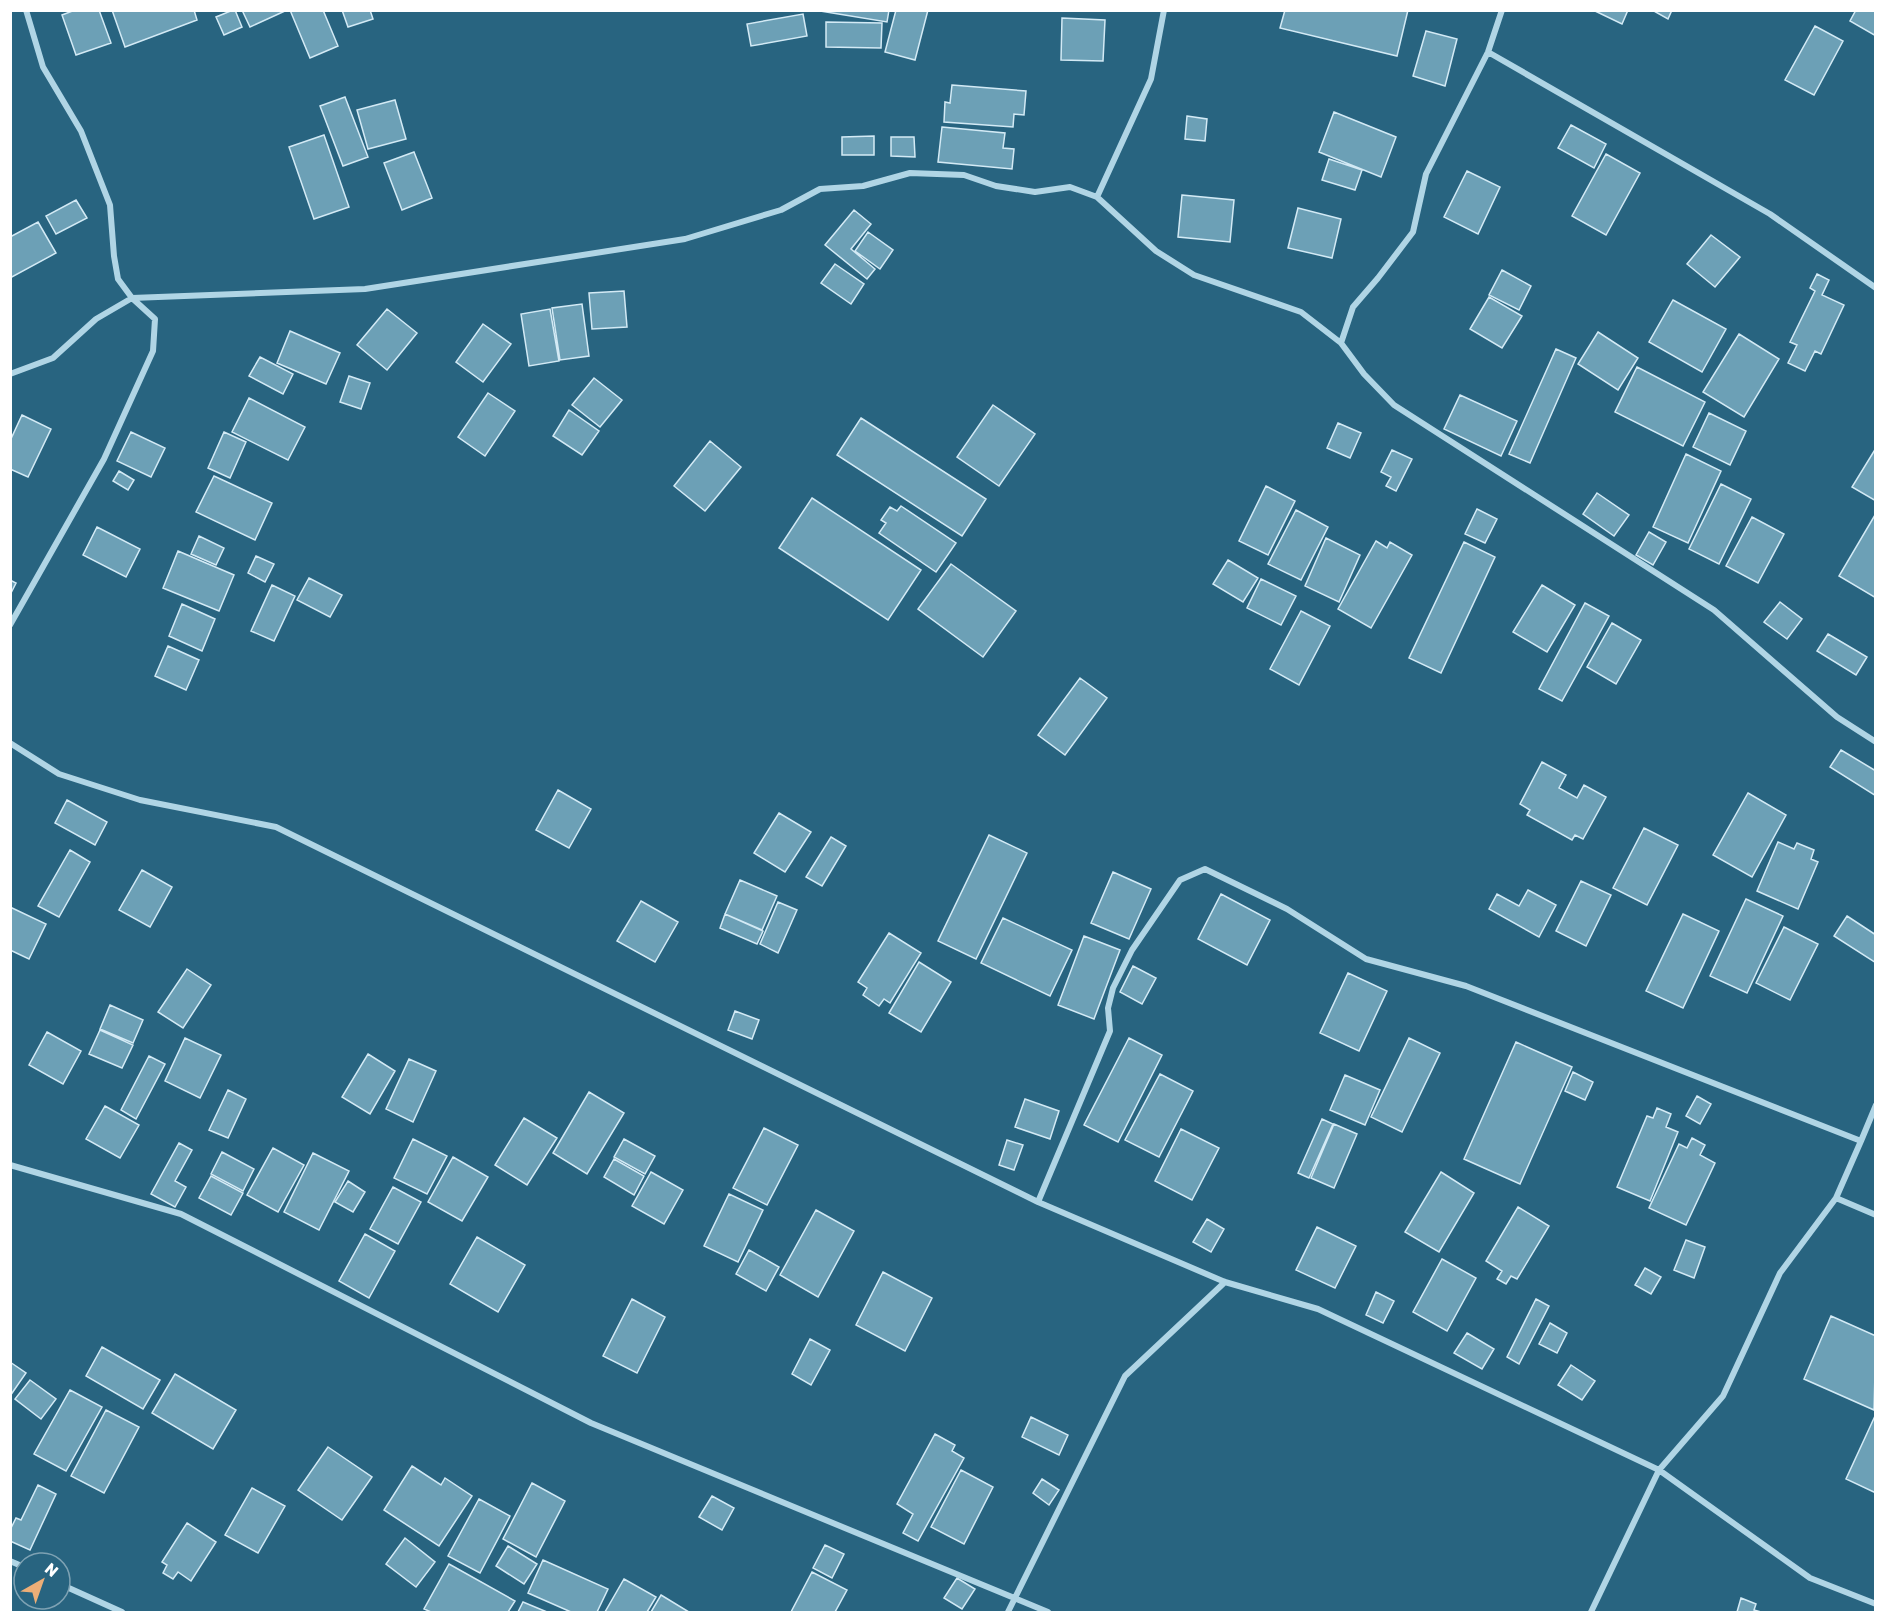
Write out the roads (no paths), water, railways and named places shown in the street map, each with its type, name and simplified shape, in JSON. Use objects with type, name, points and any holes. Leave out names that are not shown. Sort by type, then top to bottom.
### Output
[{"type":"street","points":[[10,625],[104,459],[153,351],[155,319],[132,298],[118,279],[110,205],[81,131],[43,67],[26,10]]},
{"type":"street","points":[[1097,197],[1151,80],[1164,10]]},
{"type":"street","points":[[1341,343],[1353,307],[1413,232],[1426,174],[1488,52],[1502,10]]},
{"type":"street","points":[[1488,52],[1770,214],[1875,288]]},
{"type":"street","points":[[10,374],[53,358],[96,319],[132,298],[365,289],[685,239],[781,210],[820,189],[863,186],[910,173],[963,175],[996,186],[1035,192],[1070,187],[1097,197],[1156,251],[1194,275],[1301,312],[1341,343],[1364,374],[1394,405],[1714,610],[1837,717],[1875,742]]},
{"type":"street","points":[[10,743],[59,774],[140,800],[276,827],[1038,1202],[1225,1282],[1318,1309],[1659,1470],[1810,1578],[1875,1604]]},
{"type":"street","points":[[1038,1202],[1110,1030],[1108,1008],[1113,988],[1122,969],[1132,950],[1180,880],[1205,869],[1287,909],[1366,959],[1466,986],[1861,1141]]},
{"type":"street","points":[[1591,1612],[1659,1470],[1723,1396],[1780,1273],[1836,1198],[1875,1105]]},
{"type":"street","points":[[10,1165],[181,1214],[591,1423],[1048,1612]]},
{"type":"street","points":[[1836,1198],[1875,1215]]},
{"type":"street","points":[[1008,1612],[1125,1376],[1225,1282]]},
{"type":"street","points":[[72,1589],[122,1612]]},
{"type":"street","points":[[101,1612],[105,1604]]}]
